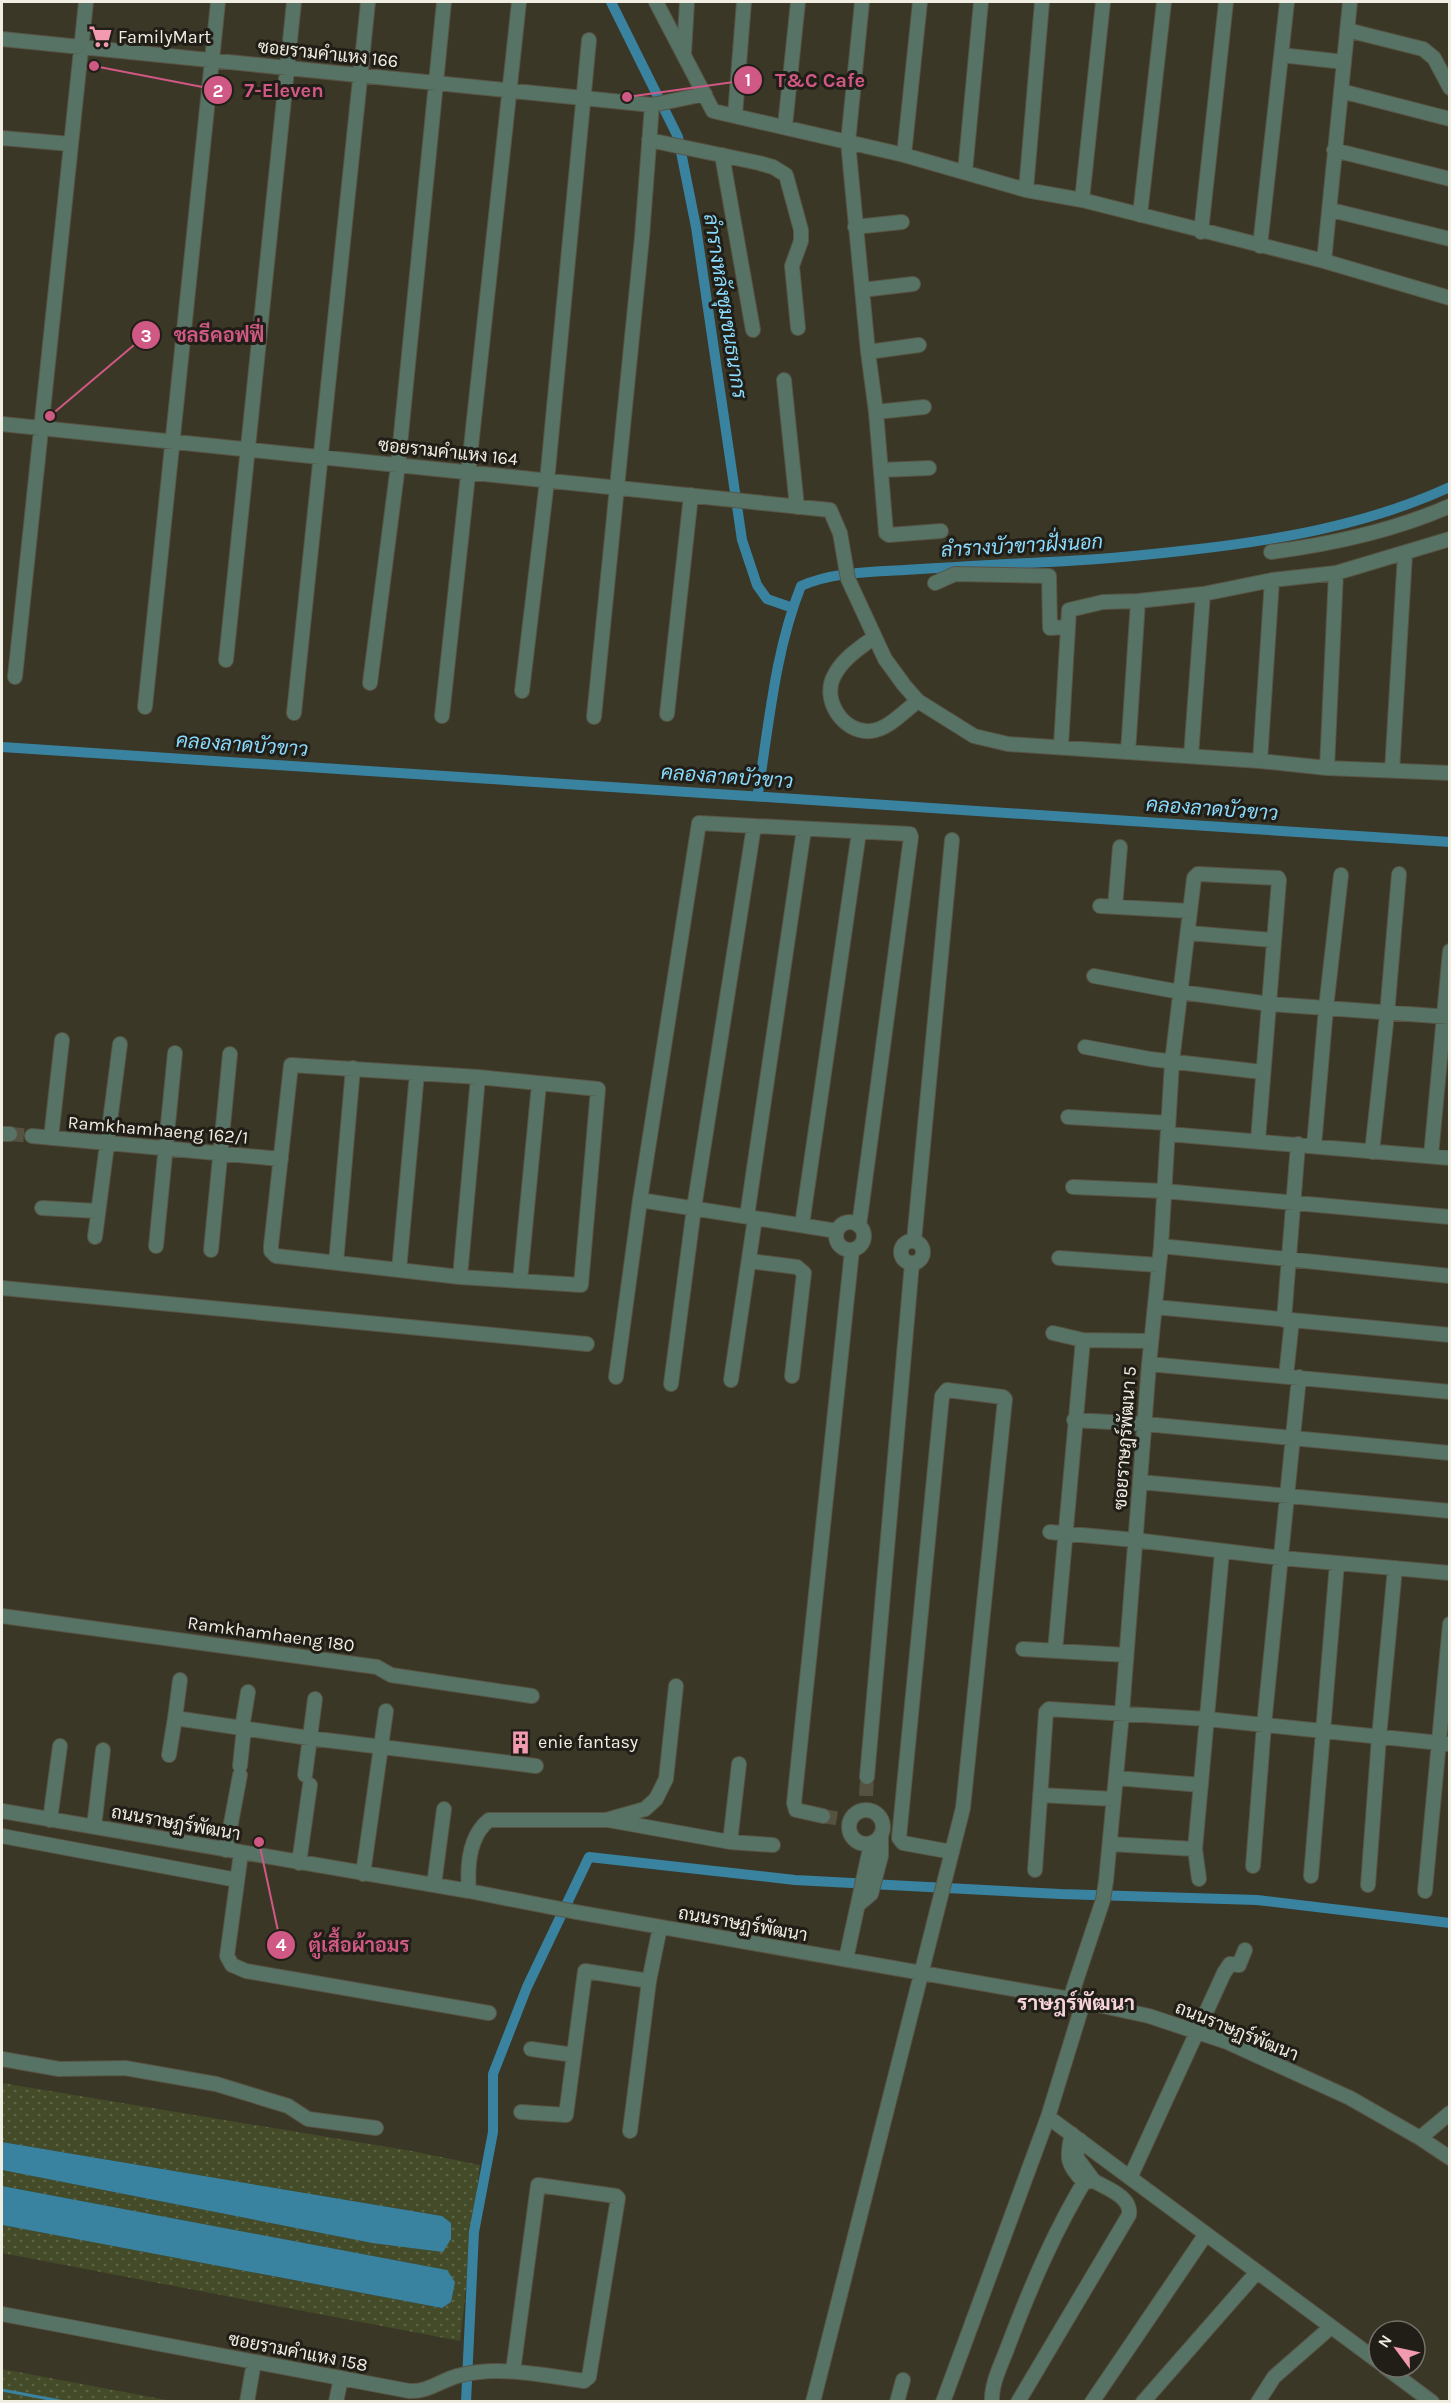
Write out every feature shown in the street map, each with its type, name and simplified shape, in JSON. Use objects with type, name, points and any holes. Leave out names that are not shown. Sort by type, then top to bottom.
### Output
[{"type":"street","points":[[15,677],[86,2]]},
{"type":"street","points":[[145,706],[218,2]]},
{"type":"street","points":[[226,660],[294,2]]},
{"type":"street","points":[[294,713],[368,2]]},
{"type":"street","points":[[370,682],[398,465],[444,2]]},
{"type":"street","points":[[442,716],[519,2]]},
{"type":"street","points":[[656,2],[713,111],[904,155],[1026,190],[1082,200],[1201,232],[1324,261],[1449,298]]},
{"type":"street","points":[[684,55],[687,2]]},
{"type":"street","points":[[735,115],[744,2]]},
{"type":"street","points":[[785,126],[798,2]]},
{"type":"street","points":[[862,2],[848,142],[887,535],[941,531]]},
{"type":"street","points":[[904,155],[920,2]]},
{"type":"street","points":[[965,172],[981,2]]},
{"type":"street","points":[[1026,190],[1042,2]]},
{"type":"street","points":[[1082,200],[1103,2]]},
{"type":"street","points":[[1140,215],[1164,2]]},
{"type":"street","points":[[1201,232],[1226,2]]},
{"type":"street","points":[[1260,246],[1287,2]]},
{"type":"street","points":[[1324,261],[1331,210],[1334,150],[1350,2]]},
{"type":"street","points":[[1347,30],[1423,49],[1434,58],[1449,88]]},
{"type":"street","name":"ซอยรามคำแหง 166","points":[[2,39],[657,104],[705,94]]},
{"type":"street","points":[[522,691],[547,481],[589,40]]},
{"type":"street","points":[[1281,55],[1344,62]]},
{"type":"street","points":[[1341,91],[1449,120]]},
{"type":"street","points":[[594,717],[618,488],[649,140],[657,104]]},
{"type":"street","points":[[2,138],[71,144]]},
{"type":"street","points":[[649,140],[773,167],[786,175],[801,230],[801,242],[792,266],[798,328]]},
{"type":"street","points":[[1334,150],[1449,179]]},
{"type":"street","points":[[722,155],[753,330]]},
{"type":"street","points":[[1331,210],[1449,239]]},
{"type":"street","points":[[855,227],[902,222]]},
{"type":"street","points":[[862,290],[913,284]]},
{"type":"street","points":[[868,352],[919,345]]},
{"type":"street","points":[[784,380],[797,507]]},
{"type":"street","points":[[876,412],[924,406]]},
{"type":"street","name":"ซอยรามคำแหง 164","points":[[2,424],[830,510],[840,533],[847,574],[874,637]]},
{"type":"street","points":[[881,470],[929,468]]},
{"type":"street","points":[[667,714],[691,495]]},
{"type":"street","points":[[1271,552],[1323,545],[1360,536],[1417,520],[1449,506]]},
{"type":"street","points":[[1061,746],[1069,610],[1103,602],[1203,594],[1272,580],[1336,573],[1449,539]]},
{"type":"street","points":[[1392,771],[1405,554]]},
{"type":"street","points":[[1327,768],[1336,573]]},
{"type":"street","points":[[935,583],[956,574],[1049,576],[1050,628],[1067,627]]},
{"type":"street","points":[[1260,761],[1272,580]]},
{"type":"street","points":[[1191,756],[1203,594]]},
{"type":"street","points":[[1128,752],[1138,601]]},
{"type":"street","points":[[918,701],[887,726],[871,731],[856,729],[840,718],[831,701],[832,679],[844,660],[874,637],[904,685],[918,701],[974,736],[1008,744],[1061,746],[1327,768],[1449,773]]},
{"type":"street","points":[[616,1377],[640,1200],[698,825],[702,822],[910,834],[859,1226]]},
{"type":"street","points":[[671,1384],[694,1209],[754,826]]},
{"type":"street","points":[[731,1380],[749,1261],[751,1217],[804,829]]},
{"type":"street","points":[[802,1225],[859,832]]},
{"type":"street","points":[[867,1777],[912,1263],[905,1261],[901,1255],[901,1248],[906,1242],[914,1241],[952,840]]},
{"type":"street","points":[[1115,907],[1120,847]]},
{"type":"street","points":[[1372,1152],[1399,874]]},
{"type":"street","name":"ซอยราษฎร์พัฒนา 5","points":[[943,2402],[1048,2117],[1103,1900],[1122,1713],[1149,1364],[1161,1246],[1172,1062],[1195,875],[1279,879],[1273,940]]},
{"type":"street","points":[[1314,1146],[1341,875]]},
{"type":"street","points":[[1100,906],[1190,911]]},
{"type":"street","points":[[1189,933],[1273,940],[1258,1140]]},
{"type":"street","points":[[1431,1156],[1447,1017],[1449,951]]},
{"type":"street","points":[[1094,976],[1180,992],[1270,1004],[1447,1017]]},
{"type":"street","points":[[51,1138],[62,1040]]},
{"type":"street","points":[[95,1237],[120,1044]]},
{"type":"street","points":[[1085,1047],[1172,1062],[1262,1072]]},
{"type":"street","points":[[156,1246],[175,1053]]},
{"type":"street","points":[[211,1250],[230,1054]]},
{"type":"street","points":[[291,1065],[353,1068],[598,1089],[581,1285],[460,1277],[276,1256],[271,1251],[291,1065]]},
{"type":"street","points":[[336,1263],[353,1068]]},
{"type":"street","points":[[399,1270],[417,1073]]},
{"type":"street","points":[[460,1277],[478,1077]]},
{"type":"street","points":[[520,1281],[540,1084]]},
{"type":"street","points":[[1068,1117],[1258,1140],[1449,1158]]},
{"type":"street","name":"Ramkhamhaeng 162/1","points":[[32,1136],[281,1159]]},
{"type":"street","points":[[1253,1866],[1264,1725],[1294,1437],[1293,1377],[1288,1320],[1288,1258],[1298,1144]]},
{"type":"street","points":[[1072,1187],[1164,1191],[1449,1217]]},
{"type":"street","points":[[640,1200],[837,1231]]},
{"type":"street","points":[[42,1208],[98,1211]]},
{"type":"street","points":[[851,1222],[859,1226],[863,1232],[863,1239],[859,1246],[852,1250],[845,1249],[839,1245],[836,1238],[837,1231],[842,1224],[851,1222]]},
{"type":"street","points":[[1161,1246],[1449,1276]]},
{"type":"street","points":[[823,1816],[801,1813],[796,1810],[794,1803],[852,1250]]},
{"type":"street","points":[[1059,1258],[1158,1265]]},
{"type":"street","points":[[749,1261],[797,1266],[804,1273],[792,1377]]},
{"type":"street","points":[[2,1288],[587,1344]]},
{"type":"street","points":[[1155,1308],[1449,1335]]},
{"type":"street","points":[[1053,1333],[1083,1340],[1151,1341]]},
{"type":"street","points":[[1055,1651],[1057,1533],[1083,1340]]},
{"type":"street","points":[[1149,1364],[1449,1392]]},
{"type":"street","points":[[813,2402],[920,1973],[941,1897],[963,1808],[1005,1400],[1003,1397],[947,1390],[942,1396],[899,1842],[952,1852]]},
{"type":"street","points":[[1074,1420],[1294,1437],[1449,1453]]},
{"type":"street","points":[[1140,1482],[1449,1512]]},
{"type":"street","points":[[1057,1533],[1135,1540],[1222,1552],[1449,1573]]},
{"type":"street","points":[[1199,1879],[1195,1849],[1222,1552]]},
{"type":"street","points":[[1311,1876],[1337,1563]]},
{"type":"street","points":[[1368,1885],[1395,1568]]},
{"type":"street","name":"Ramkhamhaeng 180","points":[[2,1616],[377,1667],[391,1675],[532,1696]]},
{"type":"street","points":[[1425,1891],[1443,1743],[1449,1624]]},
{"type":"street","points":[[1023,1649],[1126,1654]]},
{"type":"street","points":[[169,1755],[180,1680]]},
{"type":"street","points":[[606,1820],[645,1809],[656,1798],[666,1779],[676,1686]]},
{"type":"street","points":[[226,1850],[240,1771],[248,1692]]},
{"type":"street","points":[[299,1863],[308,1780],[309,1738],[315,1699]]},
{"type":"street","points":[[1035,1870],[1047,1710],[1207,1719],[1443,1743]]},
{"type":"street","points":[[363,1874],[386,1711]]},
{"type":"street","points":[[175,1718],[309,1738],[536,1766]]},
{"type":"street","points":[[50,1820],[60,1746]]},
{"type":"street","points":[[94,1827],[104,1750]]},
{"type":"street","points":[[730,1842],[739,1764]]},
{"type":"street","points":[[1116,1778],[1201,1785]]},
{"type":"street","points":[[1040,1795],[1114,1799]]},
{"type":"street","points":[[846,1959],[872,1867],[881,1856],[876,1840],[883,1824],[876,1813],[865,1803],[845,1820],[850,1834],[858,1843],[876,1840]]},
{"type":"street","points":[[434,1885],[444,1809]]},
{"type":"street","name":"ถนนราษฏร์พัฒนา","points":[[2,1811],[469,1891],[1149,2016],[1227,2042],[1350,2098],[1420,2138],[1449,2158]]},
{"type":"street","points":[[469,1891],[467,1870],[476,1836],[489,1820],[606,1820],[730,1842],[773,1845]]},
{"type":"street","points":[[2,1836],[237,1880]]},
{"type":"street","points":[[1110,1844],[1195,1849]]},
{"type":"street","points":[[242,1853],[227,1956],[232,1965],[246,1971],[489,2013]]},
{"type":"street","points":[[630,2131],[649,1981],[660,1927]]},
{"type":"street","points":[[1130,2178],[1228,1965],[1232,1963],[1239,1965],[1245,1950]]},
{"type":"street","points":[[521,2112],[565,2116],[585,1971],[649,1981]]},
{"type":"street","points":[[531,2049],[573,2055]]},
{"type":"street","points":[[2,2059],[59,2069],[125,2068],[216,2084],[288,2106],[308,2118],[376,2128]]},
{"type":"street","points":[[1420,2138],[1449,2113]]},
{"type":"street","points":[[1048,2117],[1367,2353]]},
{"type":"street","points":[[1018,2402],[1130,2215],[1130,2208],[1126,2200],[1070,2168],[1068,2159],[1076,2137]]},
{"type":"street","points":[[992,2402],[995,2381],[1036,2275],[1061,2221],[1089,2179]]},
{"type":"street","name":"ซอยรามคำแหง 158","points":[[2,2314],[341,2378],[421,2397],[457,2376],[513,2371],[587,2380],[618,2198],[616,2196],[540,2184],[536,2188],[513,2371]]},
{"type":"street","points":[[1092,2402],[1206,2234]]},
{"type":"street","points":[[1143,2402],[1257,2272]]},
{"type":"street","points":[[1258,2402],[1274,2377],[1331,2327]]},
{"type":"street","points":[[246,2402],[254,2362]]},
{"type":"street","points":[[336,2402],[341,2378]]},
{"type":"street","points":[[1401,2379],[1431,2401]]},
{"type":"street","points":[[897,2402],[903,2380]]},
{"type":"green space","points":[[2,2083],[412,2151],[480,2165],[460,2341],[2,2253],[2,2225],[441,2308],[447,2270],[2,2186],[2,2170],[372,2243],[442,2216],[2,2142]]},
{"type":"green space","points":[[2,2369],[172,2401],[2,2401]]},
{"type":"water","points":[[2,2142],[442,2216],[451,2223],[451,2239],[443,2252],[372,2243],[2,2170]]},
{"type":"water","points":[[2,2186],[447,2270],[455,2282],[451,2302],[442,2308],[2,2225]]},
{"type":"waterway","name":"ลำรางหลังชุมชนธนากร","points":[[611,2],[678,137],[696,227],[742,540],[757,585],[767,599],[793,608]]},
{"type":"waterway","name":"ลำรางบัวขาวฝั่งนอก","points":[[758,793],[779,662],[801,586],[826,578],[878,571],[1099,559],[1165,553],[1284,537],[1352,522],[1418,501],[1450,487]]},
{"type":"waterway","name":"คลองลาดบัวขาว","points":[[2,747],[1450,842]]},
{"type":"waterway","points":[[466,2402],[474,2232],[493,2132],[493,2074],[527,1987],[589,1857],[795,1880],[1060,1894],[1257,1900],[1450,1923]]},
{"type":"waterway","points":[[2,2390],[65,2402]]},
{"type":"tunnel","points":[[10,1134],[32,1136]]},
{"type":"tunnel","points":[[866,1796],[867,1777]]},
{"type":"tunnel","points":[[823,1816],[841,1819]]},
{"type":"place","name":"FamilyMart","points":[[100,37]]},
{"type":"place","name":"7-Eleven","points":[[94,66]]},
{"type":"place","name":"T&C Cafe","points":[[627,97]]},
{"type":"place","name":"ชลธีคอฟฟี่","points":[[50,416]]},
{"type":"place","name":"enie fantasy","points":[[520,1742]]},
{"type":"place","name":"ตู้เสื้อผ้าอมร","points":[[259,1842]]},
{"type":"district","name":"ราษฎร์พัฒนา","points":[[1076,2003]]}]
